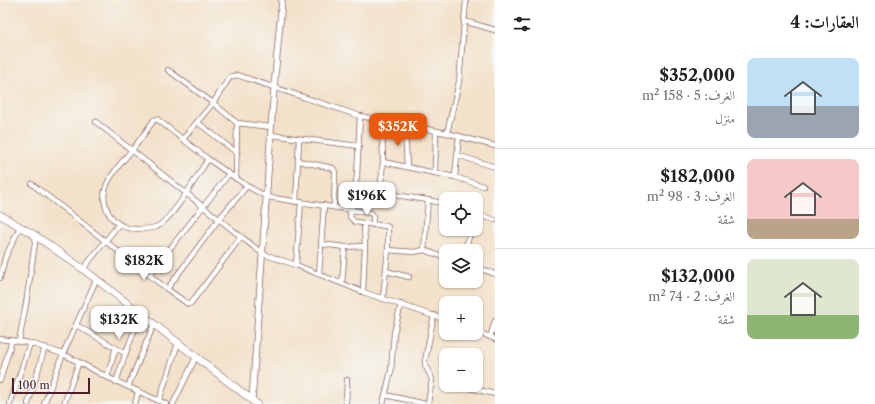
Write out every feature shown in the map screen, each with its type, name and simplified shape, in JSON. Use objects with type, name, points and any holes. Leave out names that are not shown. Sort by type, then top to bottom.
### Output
[{"type":"main road","points":[[1,217],[36,236],[83,269],[254,403]]},
{"type":"street","points":[[254,403],[271,127],[282,0]]},
{"type":"street","points":[[447,133],[459,82],[466,0]]},
{"type":"street","points":[[464,21],[495,30]]},
{"type":"street","points":[[168,70],[213,103],[237,123],[271,127]]},
{"type":"street","points":[[183,139],[213,103],[230,77],[233,75],[241,76],[360,116],[447,133],[495,146]]},
{"type":"street","points":[[360,116],[355,189],[350,210],[350,217],[352,220],[364,224],[387,226],[388,250],[383,298]]},
{"type":"street","points":[[208,160],[186,193],[164,221],[156,227],[148,229],[130,229],[119,224],[112,218],[106,208],[104,199],[106,187],[117,168],[156,120],[158,120],[208,160],[247,186],[267,197],[372,214],[373,225]]},
{"type":"street","points":[[380,193],[383,162],[382,121]]},
{"type":"street","points":[[96,122],[263,254],[296,265],[364,292],[439,317]]},
{"type":"street","points":[[196,122],[238,154]]},
{"type":"street","points":[[236,179],[238,154],[237,123]]},
{"type":"street","points":[[405,126],[407,167]]},
{"type":"street","points":[[435,173],[436,131]]},
{"type":"street","points":[[271,135],[359,146]]},
{"type":"street","points":[[455,176],[459,136]]},
{"type":"street","points":[[296,265],[299,202],[299,139]]},
{"type":"street","points":[[457,155],[495,167]]},
{"type":"street","points":[[298,161],[333,168],[335,172],[334,207]]},
{"type":"street","points":[[383,162],[455,176],[483,186]]},
{"type":"street","points":[[149,275],[229,174]]},
{"type":"street","points":[[32,184],[186,304],[191,303],[241,237]]},
{"type":"street","points":[[166,289],[219,219],[247,186]]},
{"type":"street","points":[[355,189],[439,202]]},
{"type":"street","points":[[424,250],[428,200]]},
{"type":"street","points":[[319,274],[324,206]]},
{"type":"street","points":[[483,217],[495,220]]},
{"type":"street","points":[[83,269],[119,224]]},
{"type":"street","points":[[364,224],[364,292]]},
{"type":"street","points":[[0,278],[5,258],[20,227]]},
{"type":"street","points":[[19,341],[36,236]]},
{"type":"street","points":[[321,244],[365,246]]},
{"type":"street","points":[[342,283],[345,246]]},
{"type":"street","points":[[388,250],[414,252],[424,250],[439,255]]},
{"type":"street","points":[[483,270],[495,274]]},
{"type":"street","points":[[386,271],[409,277]]},
{"type":"street","points":[[44,404],[63,354],[96,280]]},
{"type":"street","points":[[383,404],[391,371],[394,333],[401,304]]},
{"type":"street","points":[[116,382],[141,314]]},
{"type":"street","points":[[386,395],[427,404],[432,379],[425,361],[434,315]]},
{"type":"street","points":[[492,338],[495,321]]},
{"type":"street","points":[[128,387],[154,324]]},
{"type":"street","points":[[76,325],[123,352],[126,352]]},
{"type":"street","points":[[0,339],[30,343],[63,354],[116,382],[166,404]]},
{"type":"street","points":[[0,380],[12,340]]},
{"type":"street","points":[[10,404],[30,343]]},
{"type":"street","points":[[159,401],[178,343]]},
{"type":"street","points":[[28,404],[45,348]]},
{"type":"street","points":[[107,377],[116,348]]},
{"type":"street","points":[[173,404],[196,357]]},
{"type":"street","points":[[64,404],[79,362]]},
{"type":"street","points":[[346,404],[347,380]]},
{"type":"street","points":[[483,391],[495,394]]},
{"type":"street","points":[[135,404],[138,392]]}]
